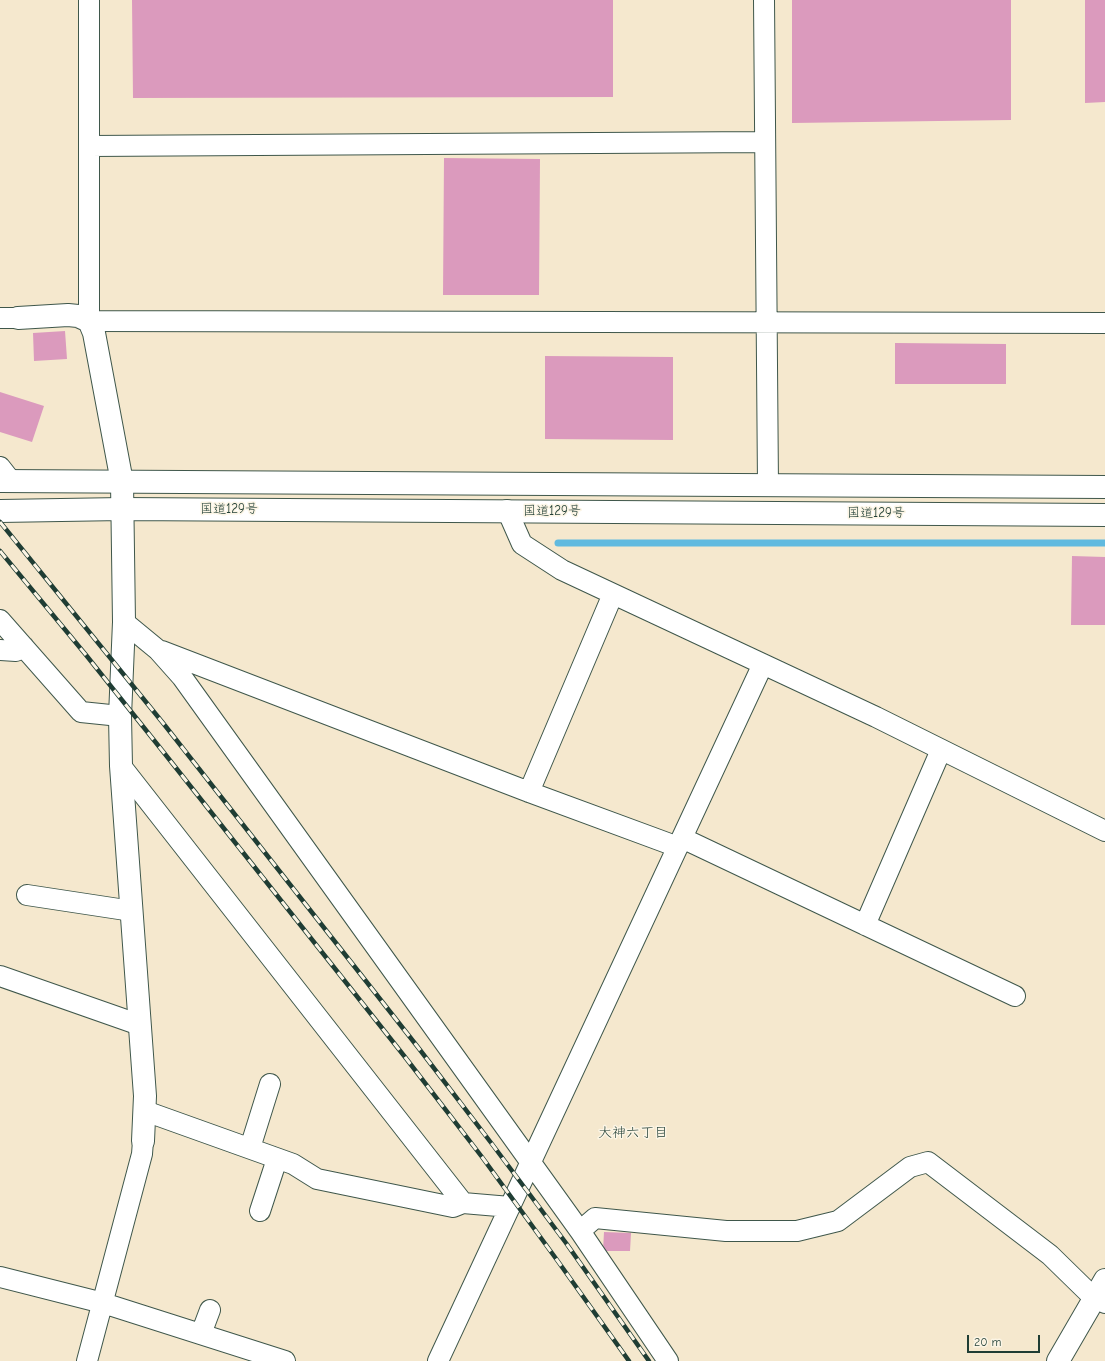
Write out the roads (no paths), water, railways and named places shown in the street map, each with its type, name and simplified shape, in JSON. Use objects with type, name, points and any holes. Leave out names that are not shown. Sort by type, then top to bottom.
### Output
[{"type":"main road","points":[[9,318],[68,315],[78,316],[90,321],[94,333],[122,482],[124,622],[120,716],[121,766],[145,1096],[143,1141]]},
{"type":"main road","name":"国道129号","points":[[4,476],[122,482],[1105,487]]},
{"type":"main road","name":"国道129号","points":[[0,511],[122,509],[507,510],[1105,515]]},
{"type":"main road","points":[[1058,1361],[1099,1301],[1105,1280]]},
{"type":"street","points":[[89,0],[90,321],[1105,323]]},
{"type":"street","points":[[764,0],[768,485]]},
{"type":"street","points":[[90,146],[765,142]]},
{"type":"street","points":[[507,510],[522,544],[562,570],[876,717],[1105,831]]},
{"type":"street","points":[[528,792],[613,594]]},
{"type":"street","points":[[0,620],[81,712],[120,716]]},
{"type":"street","points":[[124,622],[158,650],[182,677],[580,1230],[668,1361]]},
{"type":"street","points":[[0,650],[16,650],[24,647]]},
{"type":"street","points":[[158,650],[528,792],[680,842],[865,925],[1015,996]]},
{"type":"street","points":[[438,1361],[763,664]]},
{"type":"street","points":[[865,925],[941,750]]},
{"type":"street","points":[[121,766],[462,1203]]},
{"type":"street","points":[[27,895],[132,911]]},
{"type":"street","points":[[0,976],[140,1025]]},
{"type":"street","points":[[250,1148],[270,1084]]},
{"type":"street","points":[[145,1111],[293,1164],[317,1179],[453,1208],[462,1203],[510,1208]]},
{"type":"street","points":[[88,1361],[142,1154],[143,1141]]},
{"type":"street","points":[[260,1211],[277,1159]]},
{"type":"street","points":[[580,1230],[595,1218],[726,1230],[797,1231],[838,1221],[910,1167],[928,1162],[1050,1255],[1099,1301]]},
{"type":"street","points":[[0,1277],[103,1303],[285,1361]]},
{"type":"street","points":[[201,1334],[210,1310]]},
{"type":"waterway","points":[[558,543],[1105,543]]},
{"type":"railway","points":[[0,522],[163,723],[417,1046],[566,1243],[649,1361]]},
{"type":"railway","points":[[0,551],[86,655],[405,1057],[482,1157],[629,1361]]},
{"type":"district","name":"大神六丁目","points":[[633,1133]]}]
